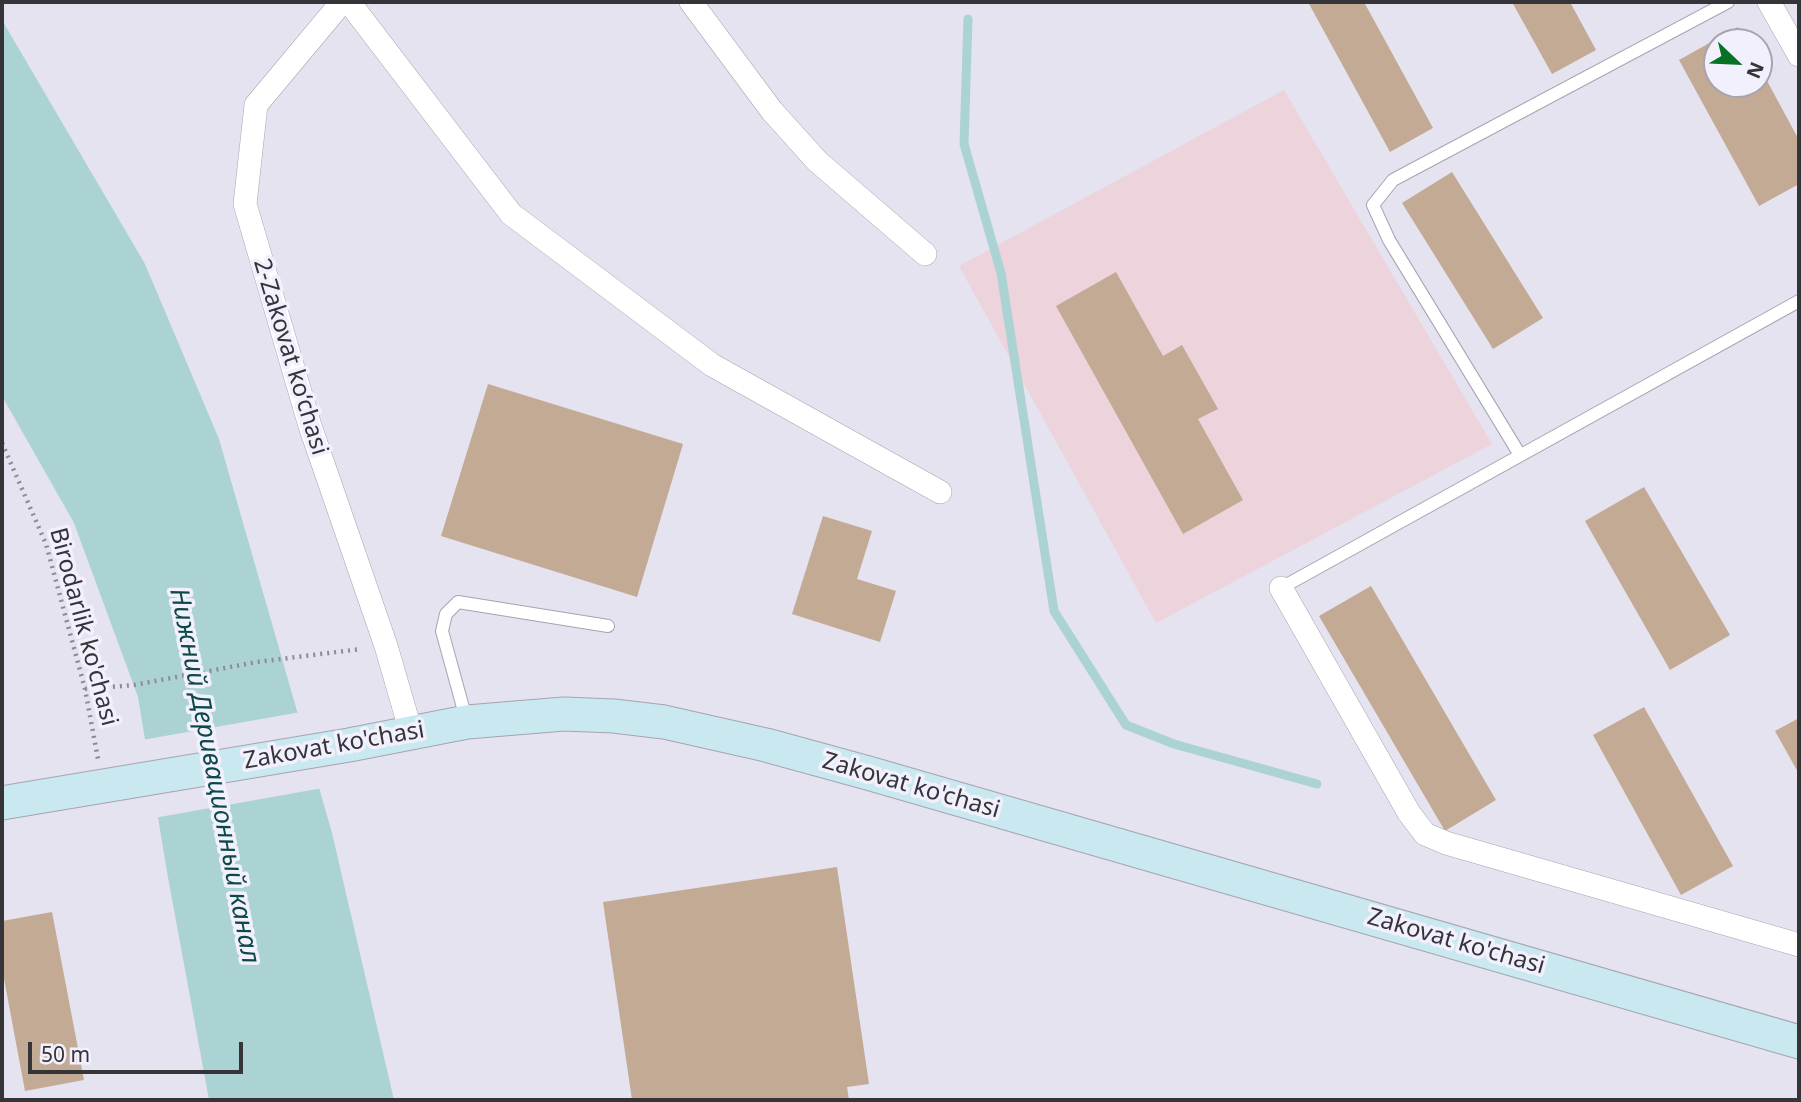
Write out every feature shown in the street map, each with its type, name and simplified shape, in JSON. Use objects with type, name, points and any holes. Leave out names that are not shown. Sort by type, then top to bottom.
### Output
[{"type":"main road","name":"Zakovat ko'chasi","points":[[2,803],[349,745],[467,722],[564,714],[664,722],[766,745],[1799,1042]]},
{"type":"street","name":"2-Zakovat ko‘chasi","points":[[342,2],[256,105],[244,204],[310,426],[386,646],[411,732]]},
{"type":"street","points":[[349,2],[511,214],[712,365],[940,492]]},
{"type":"street","points":[[691,2],[772,111],[817,161],[925,254]]},
{"type":"street","points":[[1769,2],[1799,55]]},
{"type":"street","points":[[1281,588],[1409,813],[1424,834],[1446,844],[1799,946]]},
{"type":"lane","points":[[1520,455],[1389,240],[1373,205],[1393,180],[1728,2]]},
{"type":"lane","points":[[1281,588],[1799,301]]},
{"type":"lane","points":[[467,722],[442,631],[446,614],[457,602],[608,626]]},
{"type":"path","name":"Birodarlik ko'chasi","points":[[2,443],[46,544],[85,689],[104,785]]},
{"type":"path","points":[[85,689],[134,685],[257,662],[386,646]]},
{"type":"shaded area","points":[[1284,90],[1492,444],[1156,623],[959,266]]},
{"type":"water","name":"Нижний Деривационный канал","points":[[2,20],[145,264],[219,439],[332,833],[394,1100],[209,1100],[138,697],[74,523],[2,396]]},
{"type":"pier","points":[[301,712],[323,788],[154,818],[142,740]]},
{"type":"building","points":[[1308,2],[1364,2],[1433,128],[1390,152]]},
{"type":"building","points":[[1512,2],[1570,2],[1596,50],[1552,74]]},
{"type":"building","points":[[1703,47],[1703,98],[1773,98],[1773,92],[1799,140],[1799,184],[1759,206],[1679,60]]},
{"type":"building","points":[[1452,172],[1543,318],[1493,349],[1402,203]]},
{"type":"building","points":[[1116,272],[1163,356],[1182,345],[1218,409],[1198,419],[1243,500],[1183,534],[1056,306]]},
{"type":"building","points":[[488,384],[683,444],[637,597],[441,536]]},
{"type":"building","points":[[1644,487],[1730,635],[1670,670],[1585,521]]},
{"type":"building","points":[[823,516],[872,531],[857,579],[896,591],[880,642],[792,614]]},
{"type":"building","points":[[1371,586],[1496,800],[1445,831],[1319,616]]},
{"type":"building","points":[[1644,707],[1733,866],[1681,895],[1593,735]]},
{"type":"building","points":[[1799,718],[1799,774],[1775,731]]},
{"type":"building","points":[[837,867],[869,1084],[847,1087],[849,1100],[632,1100],[603,902]]},
{"type":"building","points":[[52,912],[84,1080],[25,1091],[2,968],[2,921]]},
{"type":"waterway","points":[[968,19],[964,144],[1001,273],[1054,611],[1126,725],[1174,744],[1317,784]]}]
